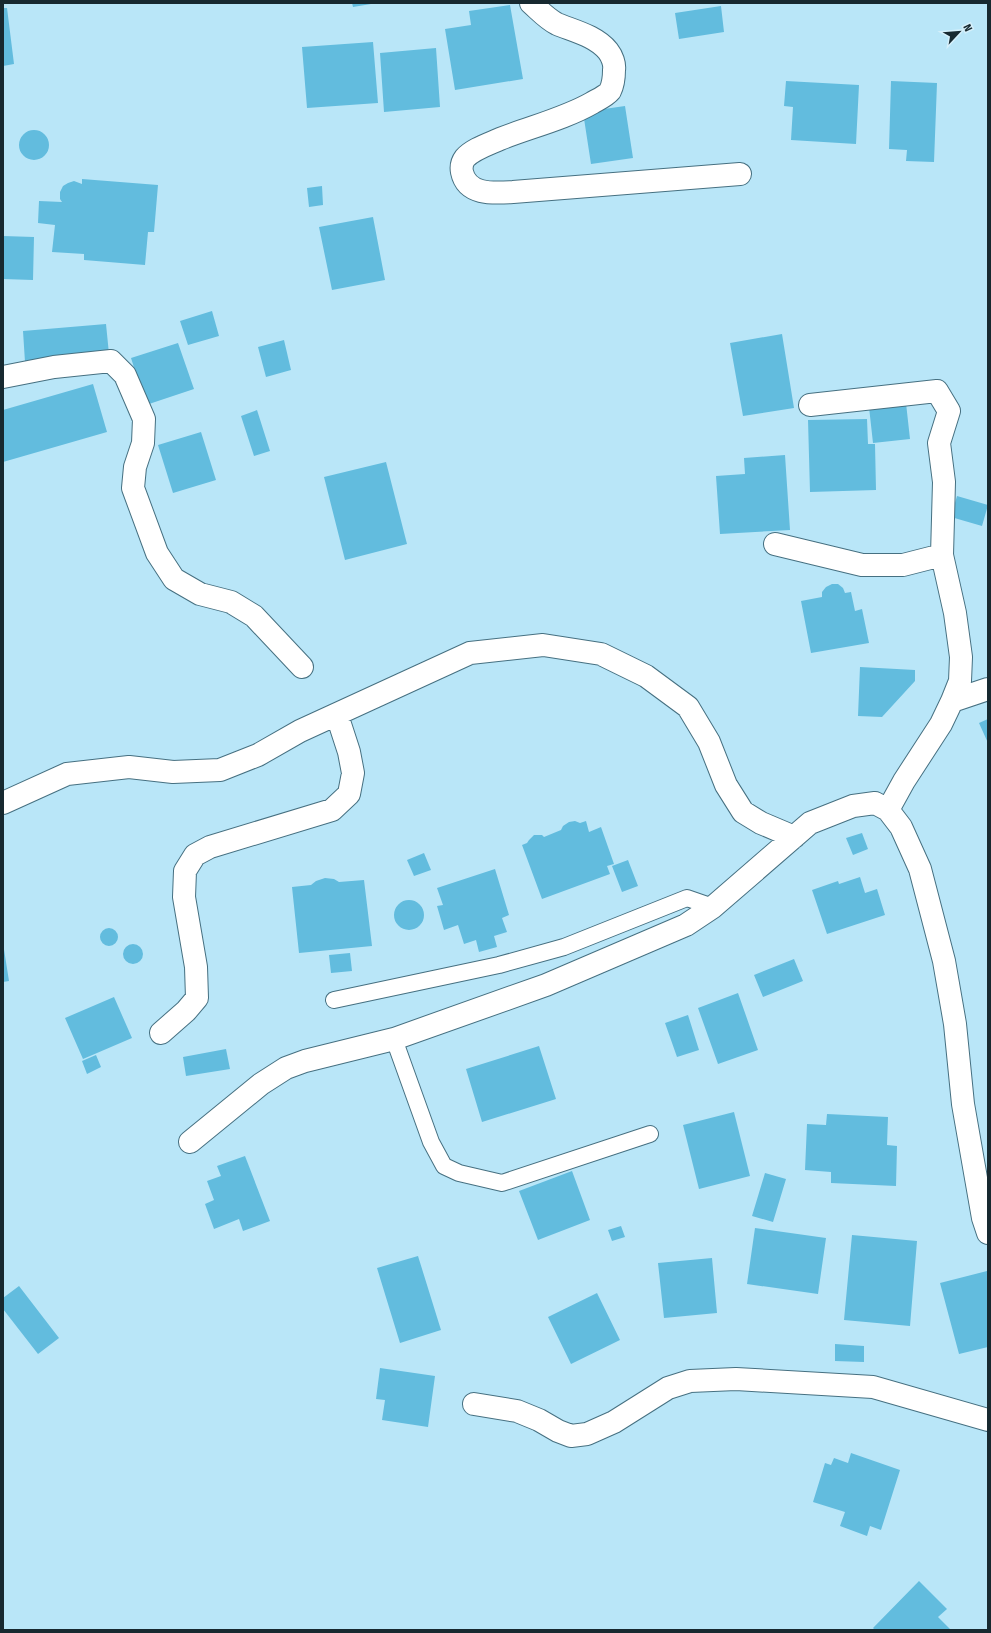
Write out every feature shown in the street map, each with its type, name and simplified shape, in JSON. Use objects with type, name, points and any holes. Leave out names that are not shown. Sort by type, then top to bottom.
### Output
[{"type":"street","points":[[531,3],[544,15],[598,43],[608,51],[614,67],[614,78],[610,91],[581,109],[503,138],[469,154],[462,165],[464,177],[470,185],[478,191],[489,193],[564,189],[595,185],[740,174]]},
{"type":"street","points":[[3,377],[54,367],[112,361],[125,375],[144,420],[143,443],[135,467],[133,488],[157,553],[174,579],[200,594],[231,602],[254,616],[302,667]]},
{"type":"street","points":[[810,405],[937,391],[949,411],[939,443],[944,482],[942,555],[955,613],[961,657],[960,681],[941,724],[904,780],[888,810]]},
{"type":"street","points":[[775,544],[862,565],[903,565],[942,555]]},
{"type":"street","points":[[3,804],[67,774],[129,767],[173,772],[220,770],[258,756],[300,731],[470,653],[543,645],[601,654],[646,676],[688,707],[709,742],[726,785],[743,812],[761,823],[794,837]]},
{"type":"street","points":[[952,701],[988,689]]},
{"type":"street","points":[[161,1032],[186,1011],[197,998],[196,967],[184,897],[185,871],[195,855],[210,848],[332,810],[349,794],[352,773],[349,752],[336,715]]},
{"type":"street","points":[[190,1142],[261,1084],[286,1068],[304,1061],[394,1039],[546,986],[686,925],[713,907],[810,823],[853,806],[875,804],[888,810],[901,827],[920,869],[944,961],[955,1024],[963,1104],[983,1218],[988,1233]]},
{"type":"street","points":[[474,1404],[516,1411],[539,1420],[558,1431],[571,1436],[586,1434],[614,1422],[668,1388],[690,1381],[736,1379],[873,1387],[988,1420]]},
{"type":"lane","points":[[334,1000],[499,965],[564,947],[687,898],[713,907]]},
{"type":"lane","points":[[394,1039],[431,1142],[444,1166],[459,1173],[502,1184],[650,1134]]},
{"type":"building","points":[[352,3],[370,3],[371,4],[353,7]]},
{"type":"building","points":[[510,5],[523,79],[455,90],[445,29],[471,25],[469,11]]},
{"type":"building","points":[[721,6],[724,32],[679,39],[675,13]]},
{"type":"building","points":[[3,8],[7,8],[14,64],[3,66]]},
{"type":"building","points":[[373,42],[378,103],[307,108],[302,47]]},
{"type":"building","points":[[436,48],[440,107],[384,112],[380,53]]},
{"type":"building","points":[[786,81],[859,85],[856,144],[791,140],[793,107],[784,106]]},
{"type":"building","points":[[891,81],[937,83],[934,162],[906,161],[907,150],[889,149]]},
{"type":"building","points":[[625,106],[633,158],[591,164],[583,112]]},
{"type":"building","points":[[34,130],[45,134],[49,145],[45,156],[34,160],[23,156],[19,145],[23,134]]},
{"type":"building","points":[[82,179],[158,185],[154,232],[148,232],[145,265],[84,260],[84,254],[52,252],[55,225],[38,223],[39,201],[62,202],[60,199],[60,192],[63,186],[74,181],[82,184]]},
{"type":"building","points":[[322,186],[323,205],[309,207],[307,188]]},
{"type":"building","points":[[373,217],[385,280],[332,290],[319,227]]},
{"type":"building","points":[[3,236],[34,237],[33,280],[3,279]]},
{"type":"building","points":[[212,311],[219,336],[188,345],[180,321]]},
{"type":"building","points":[[106,324],[109,354],[25,362],[23,331]]},
{"type":"building","points":[[782,334],[794,408],[743,416],[730,343]]},
{"type":"building","points":[[284,340],[291,370],[266,377],[258,347]]},
{"type":"building","points":[[178,343],[194,389],[146,405],[131,358]]},
{"type":"building","points":[[93,384],[107,432],[3,462],[3,410]]},
{"type":"building","points":[[906,403],[910,439],[873,443],[869,407]]},
{"type":"building","points":[[257,410],[270,451],[254,456],[241,416]]},
{"type":"building","points":[[867,419],[868,444],[875,444],[876,490],[810,492],[808,420]]},
{"type":"building","points":[[201,432],[216,480],[173,493],[158,445]]},
{"type":"building","points":[[785,455],[790,530],[720,534],[716,476],[745,474],[744,458]]},
{"type":"building","points":[[386,462],[407,544],[345,560],[324,477]]},
{"type":"building","points":[[957,496],[988,505],[982,526],[951,517]]},
{"type":"building","points":[[832,584],[838,584],[843,588],[845,593],[851,592],[855,611],[862,609],[869,643],[811,653],[801,601],[822,597],[822,592],[826,587]]},
{"type":"building","points":[[860,667],[915,670],[915,681],[882,717],[858,716]]},
{"type":"building","points":[[988,719],[988,743],[979,723]]},
{"type":"building","points":[[575,821],[580,823],[586,821],[589,832],[601,827],[614,864],[607,866],[610,874],[542,899],[522,845],[527,843],[534,835],[542,835],[544,837],[561,830],[563,826],[569,822]]},
{"type":"building","points":[[862,833],[868,849],[853,855],[846,838]]},
{"type":"building","points":[[424,853],[431,870],[414,876],[407,860]]},
{"type":"building","points":[[628,860],[638,886],[622,892],[612,866]]},
{"type":"building","points":[[495,869],[509,915],[502,918],[507,932],[494,936],[497,947],[479,952],[476,940],[464,944],[458,925],[444,930],[437,906],[443,905],[437,888]]},
{"type":"building","points":[[860,877],[865,893],[877,889],[885,915],[827,934],[812,890],[838,881],[839,884]]},
{"type":"building","points":[[325,878],[334,879],[339,882],[364,880],[372,946],[299,953],[292,887],[311,885],[316,881]]},
{"type":"building","points":[[409,900],[420,904],[424,915],[420,926],[409,930],[398,926],[394,915],[398,904]]},
{"type":"building","points":[[109,928],[115,931],[118,937],[115,943],[109,946],[103,943],[100,937],[103,931]]},
{"type":"building","points":[[3,943],[9,981],[3,982]]},
{"type":"building","points":[[133,944],[140,947],[143,954],[140,961],[133,964],[126,961],[123,954],[126,947]]},
{"type":"building","points":[[350,953],[352,971],[331,973],[329,955]]},
{"type":"building","points":[[794,959],[803,981],[763,997],[754,975]]},
{"type":"building","points":[[738,993],[758,1050],[718,1064],[698,1008]]},
{"type":"building","points":[[114,997],[132,1038],[83,1059],[65,1018]]},
{"type":"building","points":[[688,1015],[699,1050],[677,1057],[665,1023]]},
{"type":"building","points":[[539,1046],[556,1099],[482,1122],[466,1069]]},
{"type":"building","points":[[226,1049],[230,1069],[186,1076],[183,1057]]},
{"type":"building","points":[[96,1055],[101,1067],[87,1074],[82,1061]]},
{"type":"building","points":[[734,1112],[750,1176],[699,1189],[683,1125]]},
{"type":"building","points":[[827,1114],[888,1117],[887,1145],[897,1146],[896,1186],[831,1183],[831,1172],[805,1170],[807,1124],[826,1125]]},
{"type":"building","points":[[245,1156],[270,1221],[243,1231],[239,1219],[214,1229],[205,1204],[214,1200],[207,1181],[221,1176],[217,1166]]},
{"type":"building","points":[[572,1171],[590,1220],[538,1240],[519,1191]]},
{"type":"building","points":[[765,1173],[786,1179],[773,1222],[752,1216]]},
{"type":"building","points":[[621,1226],[625,1237],[612,1241],[608,1230]]},
{"type":"building","points":[[755,1228],[826,1238],[818,1294],[747,1284]]},
{"type":"building","points":[[852,1235],[917,1241],[910,1326],[844,1320]]},
{"type":"building","points":[[418,1256],[441,1330],[400,1343],[377,1268]]},
{"type":"building","points":[[712,1258],[717,1313],[664,1318],[658,1263]]},
{"type":"building","points":[[987,1271],[988,1347],[959,1354],[940,1283]]},
{"type":"building","points":[[19,1286],[59,1338],[38,1354],[3,1309],[3,1298]]},
{"type":"building","points":[[597,1293],[620,1340],[571,1364],[548,1317]]},
{"type":"building","points":[[835,1344],[864,1346],[864,1362],[835,1361]]},
{"type":"building","points":[[380,1368],[435,1376],[428,1427],[382,1420],[385,1400],[376,1399]]},
{"type":"building","points":[[851,1453],[900,1470],[881,1530],[870,1526],[867,1536],[840,1526],[845,1512],[813,1502],[825,1463],[831,1465],[834,1458],[848,1463]]},
{"type":"building","points":[[919,1581],[947,1609],[938,1617],[951,1630],[875,1630],[873,1628]]}]
